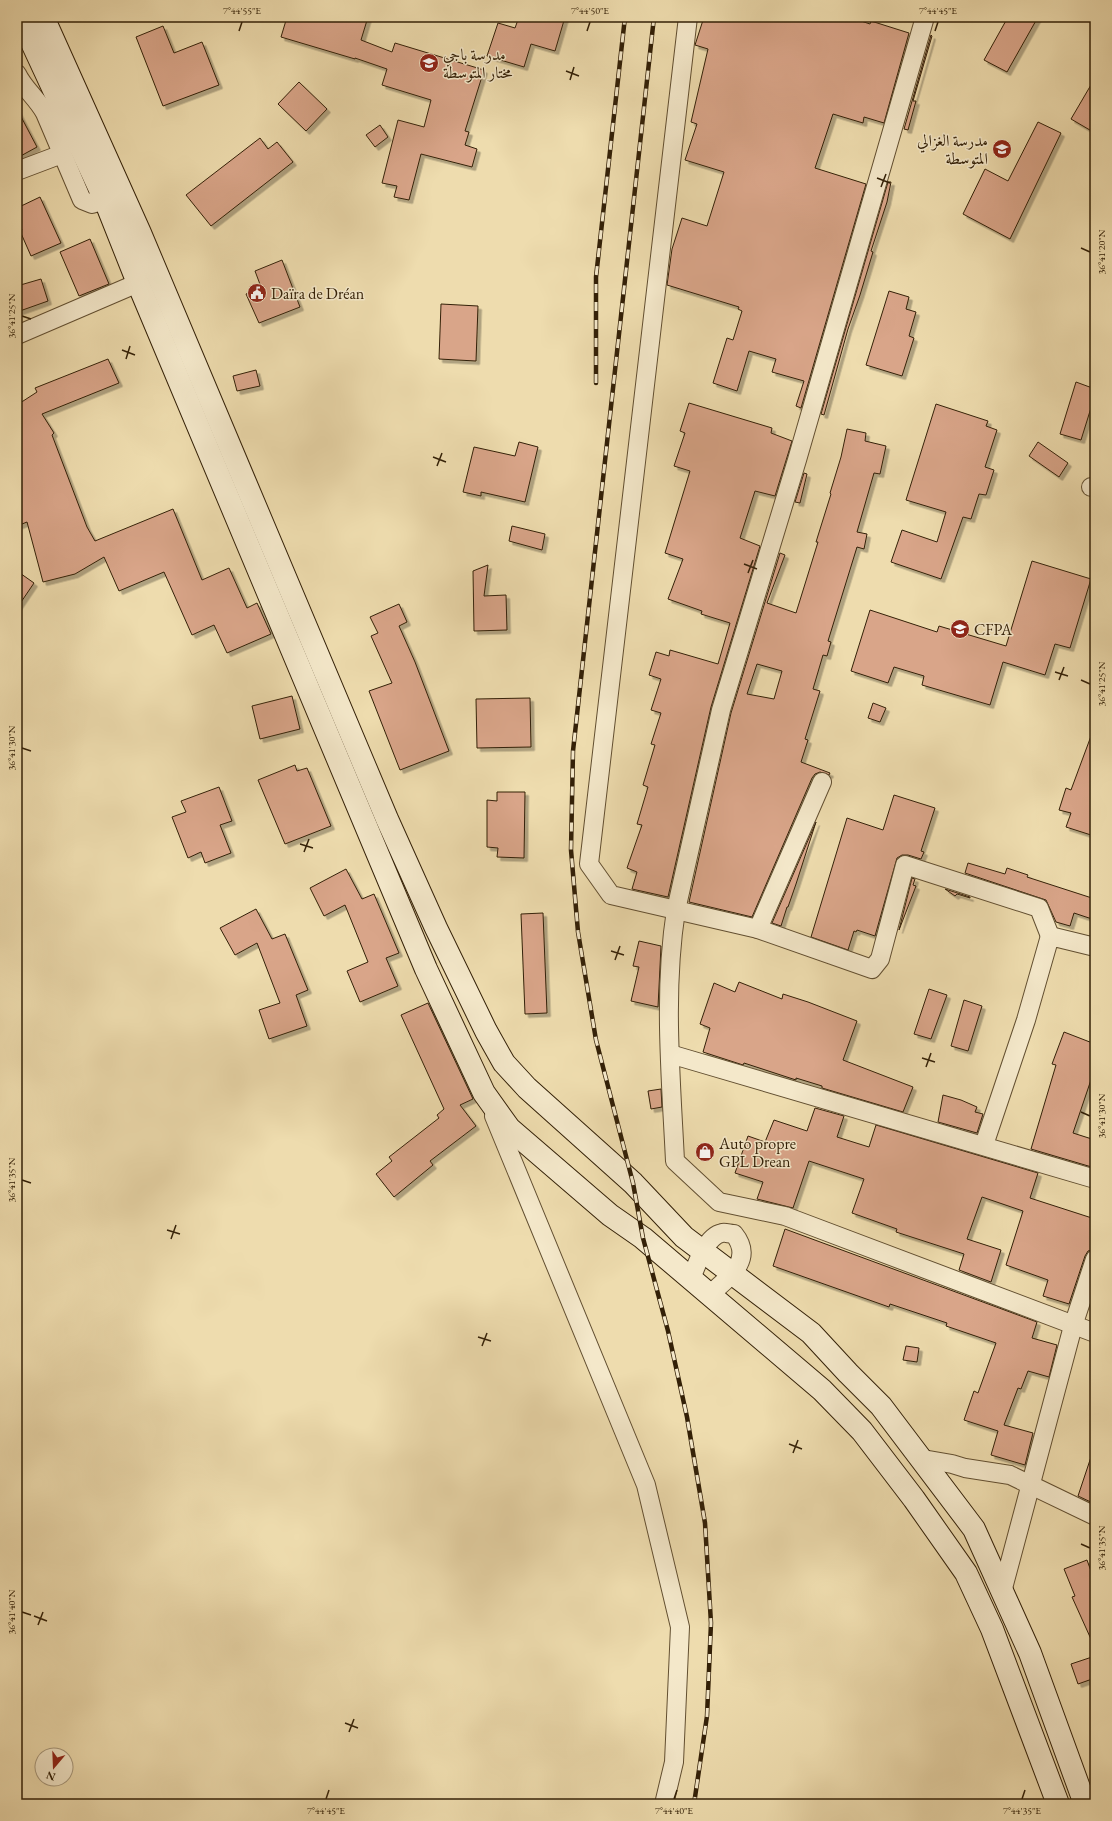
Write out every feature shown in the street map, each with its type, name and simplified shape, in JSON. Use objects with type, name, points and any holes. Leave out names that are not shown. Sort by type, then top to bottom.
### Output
[{"type":"main road","points":[[20,17],[104,200],[426,969],[484,1093],[514,1133],[610,1215],[643,1238],[691,1278],[709,1295],[822,1390],[862,1431],[914,1498],[966,1573],[992,1629],[1058,1804]]},
{"type":"main road","points":[[43,17],[140,233],[387,819],[436,928],[486,1031],[504,1063],[527,1088],[633,1183],[684,1237],[811,1333],[881,1406],[974,1529],[1030,1653],[1085,1804]]},
{"type":"street","points":[[688,17],[589,864],[611,895],[758,929],[872,969],[880,959],[905,865],[1040,908],[1050,936],[1026,1020],[984,1145]]},
{"type":"street","points":[[925,17],[797,460],[721,710],[676,910],[672,942],[668,1010],[675,1161],[719,1202],[785,1216],[1073,1326],[1095,1333]]},
{"type":"street","points":[[19,82],[41,106],[82,200],[92,204],[104,200]]},
{"type":"street","points":[[17,171],[62,154]]},
{"type":"street","points":[[17,335],[138,283]]},
{"type":"street","points":[[758,929],[822,782]]},
{"type":"street","points":[[1050,936],[1095,947]]},
{"type":"street","points":[[670,1054],[984,1145],[1095,1179]]},
{"type":"street","points":[[484,1093],[646,1485],[680,1627],[674,1762],[664,1804]]},
{"type":"street","points":[[734,1234],[740,1207]]},
{"type":"street","points":[[691,1278],[702,1251],[715,1237],[721,1233],[734,1234],[741,1243],[742,1259],[733,1274],[709,1295]]},
{"type":"street","points":[[1002,1592],[1073,1326],[1095,1259]]},
{"type":"street","points":[[922,1459],[1010,1475],[1095,1516]]},
{"type":"building","points":[[287,17],[368,17],[361,40],[392,52],[395,43],[484,70],[465,131],[469,132],[465,145],[477,149],[472,167],[421,154],[409,200],[394,197],[397,186],[382,183],[398,120],[424,127],[431,100],[382,85],[387,69],[355,58],[281,37]]},
{"type":"building","points":[[519,17],[565,17],[555,51],[531,44],[524,67],[487,56],[498,23],[515,28]]},
{"type":"building","points":[[704,17],[849,17],[870,24],[871,21],[909,33],[884,123],[864,117],[863,123],[833,114],[815,168],[866,184],[801,408],[796,406],[804,381],[772,372],[776,359],[749,351],[737,391],[713,383],[727,338],[733,340],[742,311],[738,309],[739,307],[667,285],[672,249],[682,218],[707,226],[724,172],[685,160],[697,124],[691,122],[708,49],[695,45]]},
{"type":"building","points":[[1008,17],[1038,17],[1007,72],[984,60]]},
{"type":"building","points":[[163,26],[174,53],[202,42],[219,85],[163,106],[136,37]]},
{"type":"building","points":[[931,35],[932,36],[913,101],[916,101],[908,130],[904,129]]},
{"type":"building","points":[[1095,78],[1095,133],[1071,119]]},
{"type":"building","points":[[299,82],[327,109],[306,131],[278,104]]},
{"type":"building","points":[[17,109],[37,147],[17,158]]},
{"type":"building","points":[[1038,122],[1061,133],[1010,239],[963,214],[985,169],[1008,181]]},
{"type":"building","points":[[380,125],[388,137],[375,147],[366,135]]},
{"type":"building","points":[[260,138],[268,149],[277,142],[293,162],[211,226],[186,195]]},
{"type":"building","points":[[888,182],[891,182],[887,202],[871,251],[873,252],[848,329],[824,415],[821,414]]},
{"type":"building","points":[[40,197],[61,243],[31,256],[20,231],[22,230],[17,219],[17,208]]},
{"type":"building","points":[[90,239],[109,284],[79,296],[60,252]]},
{"type":"building","points":[[282,260],[300,307],[259,323],[246,294],[261,287],[255,271]]},
{"type":"building","points":[[41,279],[48,301],[17,312],[17,286]]},
{"type":"building","points":[[889,291],[909,297],[906,309],[916,312],[909,336],[914,338],[902,376],[866,365]]},
{"type":"building","points":[[441,304],[478,306],[476,361],[439,359]]},
{"type":"building","points":[[108,359],[119,383],[42,414],[54,433],[52,435],[87,527],[95,541],[173,509],[202,580],[229,568],[247,608],[257,603],[271,634],[227,653],[214,625],[192,635],[164,572],[119,591],[104,557],[75,574],[43,582],[27,522],[17,526],[17,405],[37,392],[35,388]]},
{"type":"building","points":[[256,370],[260,386],[237,391],[233,376]]},
{"type":"building","points":[[1076,382],[1095,389],[1095,395],[1081,440],[1060,434]]},
{"type":"building","points":[[689,403],[772,428],[771,433],[792,441],[775,496],[755,491],[740,538],[760,546],[711,707],[668,897],[632,889],[637,872],[627,868],[642,825],[637,824],[648,787],[643,785],[655,745],[651,744],[661,713],[651,710],[661,679],[649,675],[656,652],[669,656],[670,650],[718,664],[730,623],[701,614],[702,611],[668,599],[683,559],[665,553],[690,471],[674,466],[685,433],[680,431]]},
{"type":"building","points":[[936,404],[988,421],[986,426],[997,430],[985,467],[994,470],[986,495],[979,494],[971,519],[963,517],[941,579],[891,562],[902,530],[937,542],[946,512],[906,500]]},
{"type":"building","points":[[847,429],[866,433],[865,441],[886,446],[880,474],[874,473],[857,532],[867,534],[864,549],[857,547],[828,641],[831,642],[827,656],[823,655],[813,689],[820,691],[805,739],[808,740],[801,762],[830,773],[829,775],[820,772],[815,774],[812,778],[752,917],[689,902],[731,713],[780,553],[785,555],[767,603],[796,613],[818,542],[816,542],[841,457]],"holes":[[[757,664],[782,671],[774,699],[747,694]]]},
{"type":"building","points":[[519,442],[538,447],[525,502],[481,492],[481,496],[463,492],[474,447],[515,456]]},
{"type":"building","points":[[1038,442],[1068,463],[1059,477],[1029,456]]},
{"type":"building","points":[[804,473],[807,474],[800,503],[795,502]]},
{"type":"building","points":[[512,526],[545,534],[542,550],[509,541]]},
{"type":"building","points":[[1032,561],[1091,579],[1070,648],[1055,644],[1045,675],[1003,662],[990,705],[922,685],[924,676],[894,667],[888,683],[851,671],[870,610],[937,632],[939,626],[1006,646]]},
{"type":"building","points":[[488,565],[484,596],[506,595],[507,630],[474,631],[473,571]]},
{"type":"building","points":[[17,571],[34,583],[17,608]]},
{"type":"building","points":[[399,604],[407,622],[399,626],[415,662],[449,751],[400,770],[369,691],[392,683],[371,636],[378,633],[370,617]]},
{"type":"building","points":[[292,696],[300,729],[260,739],[252,706]]},
{"type":"building","points":[[530,698],[531,747],[477,748],[476,699]]},
{"type":"building","points":[[873,703],[886,708],[880,722],[868,718]]},
{"type":"building","points":[[1094,728],[1095,823],[1091,835],[1066,827],[1071,813],[1059,810],[1066,788],[1071,790]]},
{"type":"building","points":[[295,765],[297,771],[307,768],[331,826],[285,844],[258,780]]},
{"type":"building","points":[[219,787],[232,821],[220,825],[231,853],[205,863],[201,852],[188,858],[172,817],[186,812],[181,801]]},
{"type":"building","points":[[497,792],[525,792],[524,858],[497,857],[498,848],[487,847],[487,800],[497,801]]},
{"type":"building","points":[[894,795],[935,808],[921,851],[924,852],[921,859],[908,855],[902,855],[897,858],[875,936],[857,930],[856,932],[854,931],[848,950],[811,937],[847,818],[883,830]]},
{"type":"building","points":[[816,822],[781,926],[772,923]]},
{"type":"building","points":[[968,863],[1005,874],[1007,868],[1028,875],[1027,877],[1095,899],[1095,920],[1074,913],[1070,926],[1056,922],[1046,900],[965,873]]},
{"type":"building","points":[[346,869],[362,899],[374,894],[399,953],[386,958],[398,986],[360,1002],[347,971],[368,962],[345,905],[324,916],[310,888]]},
{"type":"building","points":[[912,878],[915,879],[913,885],[916,886],[899,930]]},
{"type":"building","points":[[945,889],[970,898],[957,894],[955,896]]},
{"type":"building","points":[[256,909],[272,939],[285,934],[308,990],[296,995],[307,1026],[269,1039],[259,1010],[280,1003],[257,943],[235,955],[220,928]]},
{"type":"building","points":[[543,913],[547,1013],[525,1014],[521,914]]},
{"type":"building","points":[[639,941],[661,946],[658,1007],[631,1001],[639,967],[633,966]]},
{"type":"building","points":[[739,982],[782,999],[783,994],[808,1002],[857,1021],[843,1060],[913,1087],[903,1112],[822,1088],[822,1086],[796,1078],[796,1080],[744,1063],[743,1065],[703,1052],[710,1028],[700,1024],[714,983],[735,992]]},
{"type":"building","points":[[929,989],[947,995],[931,1039],[914,1034]]},
{"type":"building","points":[[964,1000],[982,1006],[968,1051],[951,1046]]},
{"type":"building","points":[[428,1003],[473,1099],[460,1105],[476,1126],[430,1161],[433,1165],[394,1197],[376,1174],[392,1161],[389,1157],[439,1118],[437,1115],[444,1109],[401,1015]]},
{"type":"building","points":[[1064,1032],[1095,1044],[1095,1068],[1073,1133],[1095,1140],[1095,1168],[1031,1149],[1056,1065],[1052,1064]]},
{"type":"building","points":[[661,1089],[662,1107],[651,1109],[648,1091]]},
{"type":"building","points":[[943,1095],[961,1100],[977,1107],[975,1112],[983,1114],[977,1133],[938,1122]]},
{"type":"building","points":[[815,1108],[844,1116],[837,1137],[869,1147],[876,1125],[1038,1173],[1030,1198],[1095,1219],[1095,1249],[1088,1251],[1085,1256],[1069,1304],[1043,1296],[1048,1280],[1006,1265],[1023,1211],[982,1197],[967,1239],[1001,1250],[991,1282],[959,1270],[964,1254],[896,1232],[897,1229],[852,1213],[864,1179],[809,1161],[793,1208],[757,1199],[763,1182],[735,1173],[748,1136],[765,1142],[774,1120],[807,1131]]},
{"type":"building","points":[[785,1229],[1037,1322],[1032,1338],[1057,1345],[1049,1377],[1028,1371],[1021,1389],[1018,1388],[1004,1425],[1033,1433],[1025,1465],[991,1455],[998,1431],[964,1420],[974,1391],[978,1393],[996,1343],[946,1326],[947,1323],[890,1304],[889,1307],[773,1266]]},
{"type":"building","points":[[906,1346],[919,1348],[917,1362],[903,1360]]},
{"type":"building","points":[[1092,1454],[1095,1454],[1095,1504],[1078,1496]]},
{"type":"building","points":[[1087,1560],[1095,1582],[1095,1648],[1072,1597],[1075,1596],[1064,1569]]},
{"type":"building","points":[[1095,1656],[1095,1678],[1078,1684],[1071,1664]]},
{"type":"railway","points":[[596,383],[596,277],[625,17]]},
{"type":"railway","points":[[654,17],[573,751],[571,850],[578,932],[596,1040],[633,1183],[643,1238],[668,1331],[687,1417],[705,1523],[711,1623],[707,1716],[694,1804]]},
{"type":"place","name":"مدرسة باجي مختار المتوسطة","points":[[429,63]]},
{"type":"place","name":"مدرسة الغزالي المتوسطة","points":[[1002,149]]},
{"type":"place","name":"Daïra de Dréan","points":[[257,293]]},
{"type":"place","name":"CFPA","points":[[960,629]]},
{"type":"place","name":"Auto propre GPL Drean","points":[[705,1152]]}]
